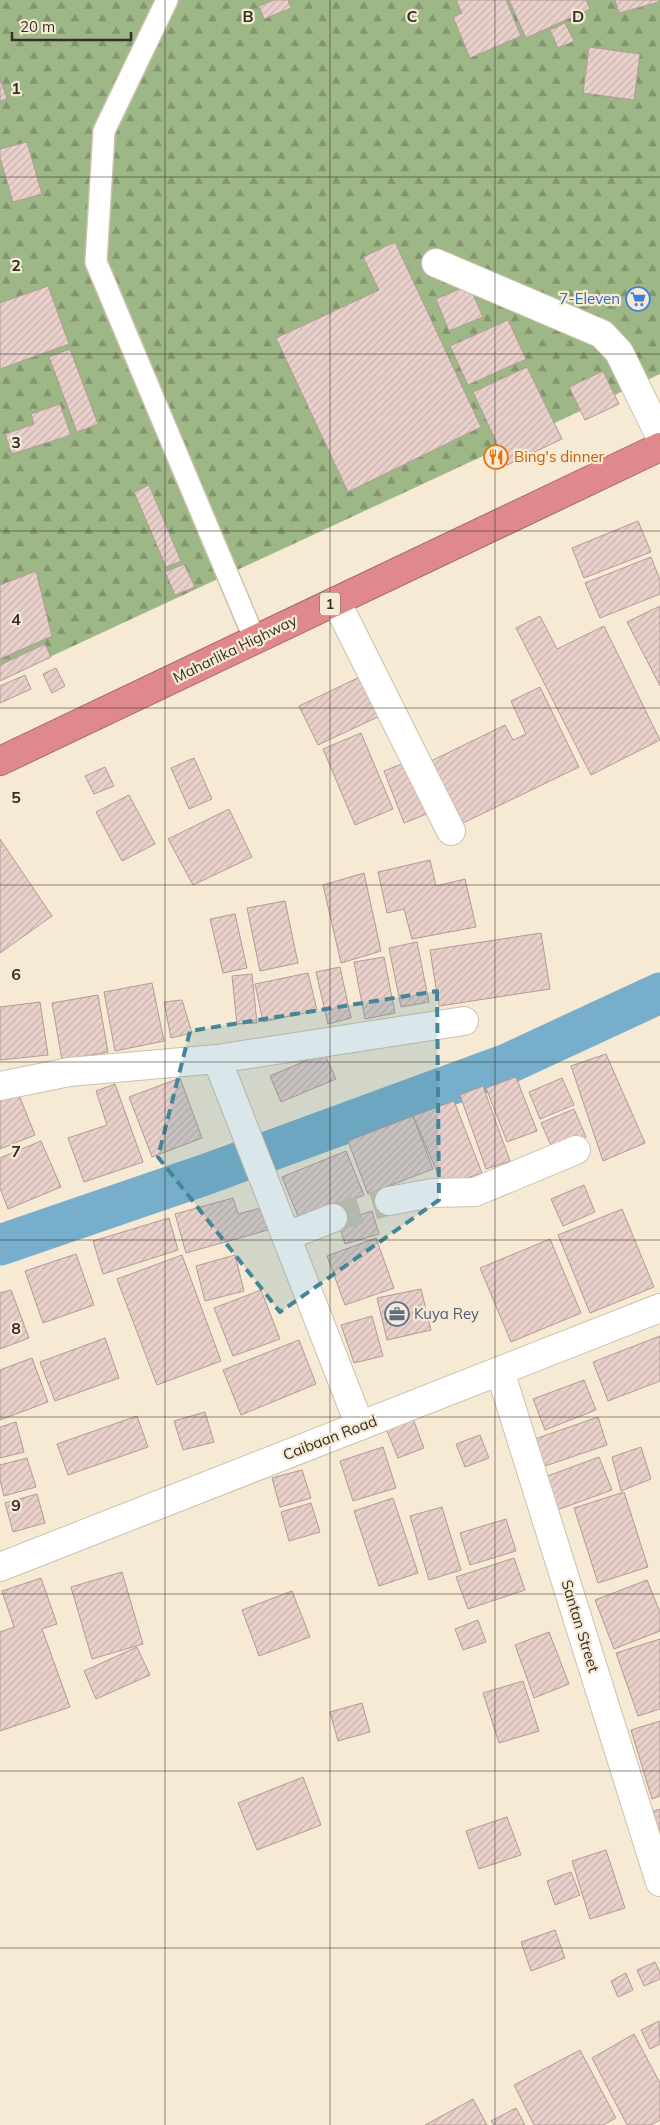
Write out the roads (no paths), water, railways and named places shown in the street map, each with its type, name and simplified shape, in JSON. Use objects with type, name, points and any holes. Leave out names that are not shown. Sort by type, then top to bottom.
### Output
[{"type":"highway","name":"Maharlika Highway","points":[[0,761],[660,447]]},
{"type":"street","points":[[436,263],[602,334],[618,352],[660,436]]},
{"type":"street","points":[[336,601],[451,830]]},
{"type":"street","points":[[0,1086],[69,1072],[217,1059],[464,1021]]},
{"type":"street","points":[[217,1059],[360,1426]]},
{"type":"street","points":[[389,1201],[432,1194],[475,1192],[576,1150]]},
{"type":"street","points":[[287,1236],[333,1218]]},
{"type":"street","name":"Caibaan Road","points":[[0,1567],[660,1308]]},
{"type":"street","name":"Santan Street","points":[[500,1371],[660,1882]]},
{"type":"lane","points":[[167,0],[104,131],[96,262],[255,640]]},
{"type":"waterway","points":[[0,1245],[207,1174],[507,1064],[660,993]]},
{"type":"tunnel","points":[[333,1218],[389,1201]]},
{"type":"place","name":"7-Eleven","points":[[638,299]]},
{"type":"place","name":"Bing's dinner","points":[[496,457]]},
{"type":"place","name":"Kuya Rey","points":[[397,1314]]}]
